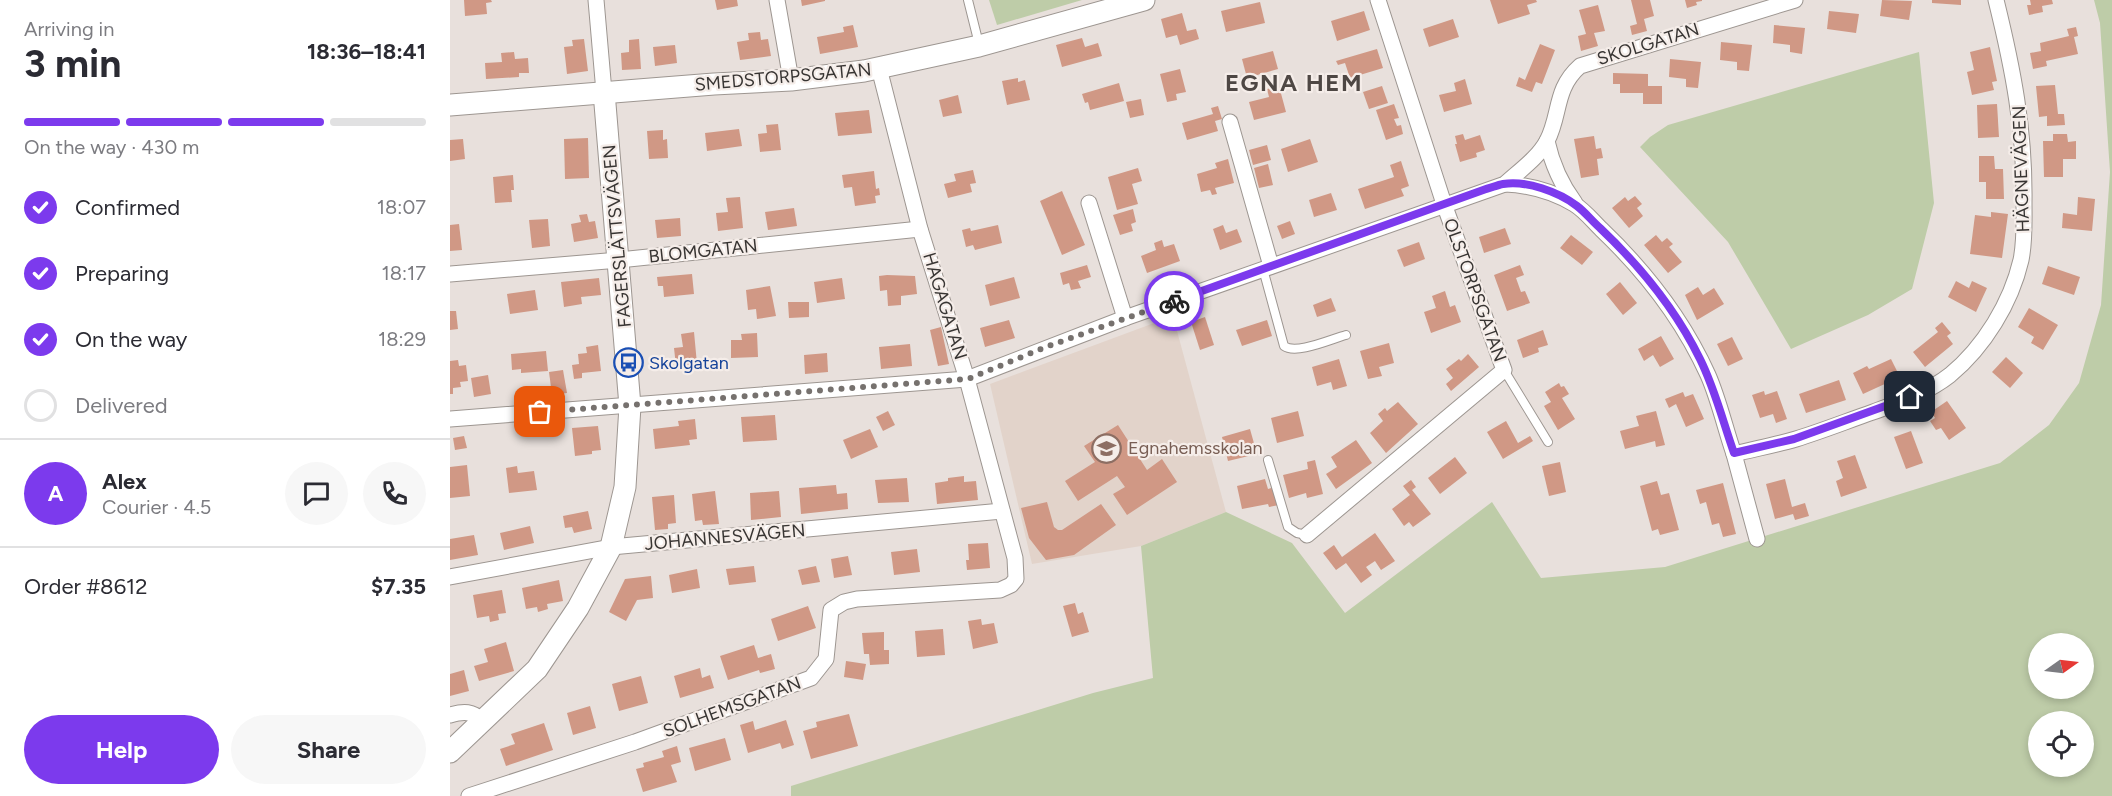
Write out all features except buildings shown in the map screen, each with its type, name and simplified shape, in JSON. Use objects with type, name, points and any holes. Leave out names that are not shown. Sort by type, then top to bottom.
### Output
[{"type":"street","points":[[596,0],[604,92]]},
{"type":"street","points":[[777,0],[791,80]]},
{"type":"street","name":"SMEDSTORPSGATAN","points":[[450,105],[791,80],[879,68],[979,45],[1144,0]]},
{"type":"street","name":"OLSTORPSGATAN","points":[[1307,534],[1504,370],[1444,204],[1378,0]]},
{"type":"street","name":"SKOLGATAN","points":[[450,419],[968,379],[1125,318],[1504,184],[1547,141],[1563,88],[1567,79],[1580,66],[1795,0]]},
{"type":"street","name":"HÄGNEVÄGEN","points":[[1734,453],[1794,439],[1898,403],[1926,390],[1951,374],[1971,354],[2004,307],[2021,260],[2025,184],[2019,103],[1996,0]]},
{"type":"street","name":"HAGAGATAN","points":[[879,68],[920,229],[968,379],[1015,558],[1016,579]]},
{"type":"street","name":"FAGERSLÄTTSVÄGEN","points":[[450,752],[537,669],[578,608],[611,547],[625,487],[630,406],[604,92]]},
{"type":"street","points":[[1230,122],[1267,268]]},
{"type":"street","points":[[1547,141],[1554,167],[1566,190],[1577,205],[1616,243],[1651,284],[1686,335],[1709,378],[1734,453],[1757,539]]},
{"type":"street","points":[[1504,184],[1526,185],[1577,205]]},
{"type":"street","points":[[1089,203],[1125,318]]},
{"type":"street","name":"BLOMGATAN","points":[[450,274],[619,260],[920,229]]},
{"type":"street","name":"JOHANNESVÄGEN","points":[[450,577],[611,547],[1002,511]]},
{"type":"street","name":"SOLHEMSGATAN","points":[[470,796],[635,742],[811,678],[826,659],[831,610],[844,602],[857,599],[1000,591],[1016,579]]},
{"type":"street","points":[[450,715],[467,712],[483,721]]},
{"type":"lane","points":[[968,0],[979,45]]},
{"type":"lane","points":[[1267,268],[1284,346],[1288,350],[1297,350],[1346,335]]},
{"type":"lane","points":[[1504,370],[1548,442]]},
{"type":"lane","points":[[1268,460],[1288,527],[1307,534]]},
{"type":"shaded area","name":"Egnahemsskolan","points":[[1173,316],[1226,512],[1141,546],[1032,564],[990,384]]},
{"type":"green space","points":[[989,0],[1082,0],[997,25]]},
{"type":"green space","points":[[2094,0],[2112,0],[2112,796],[791,796],[791,786],[1093,693],[1153,678],[1141,546],[1226,512],[1292,543],[1345,613],[1492,502],[1541,578],[1665,567],[2000,463],[2049,425],[2079,383],[2101,305],[2110,172],[2100,23]]},
{"type":"green space","points":[[1919,52],[1934,203],[1912,289],[1868,315],[1791,349],[1728,242],[1640,147],[1668,125]]},
{"type":"way so far","points":[[540,412],[968,379],[1046,347],[1174,301]]},
{"type":"place","name":"Skolgatan","points":[[628,363]]},
{"type":"place","name":"Egnahemsskolan","points":[[1107,448]]},
{"type":"district","name":"EGNA HEM","points":[[1294,82]]},
{"type":"route","points":[[1174,301],[1486,189],[1504,184],[1526,185],[1577,205],[1616,243],[1651,284],[1698,355],[1709,378],[1734,453],[1794,439],[1910,397]]}]
